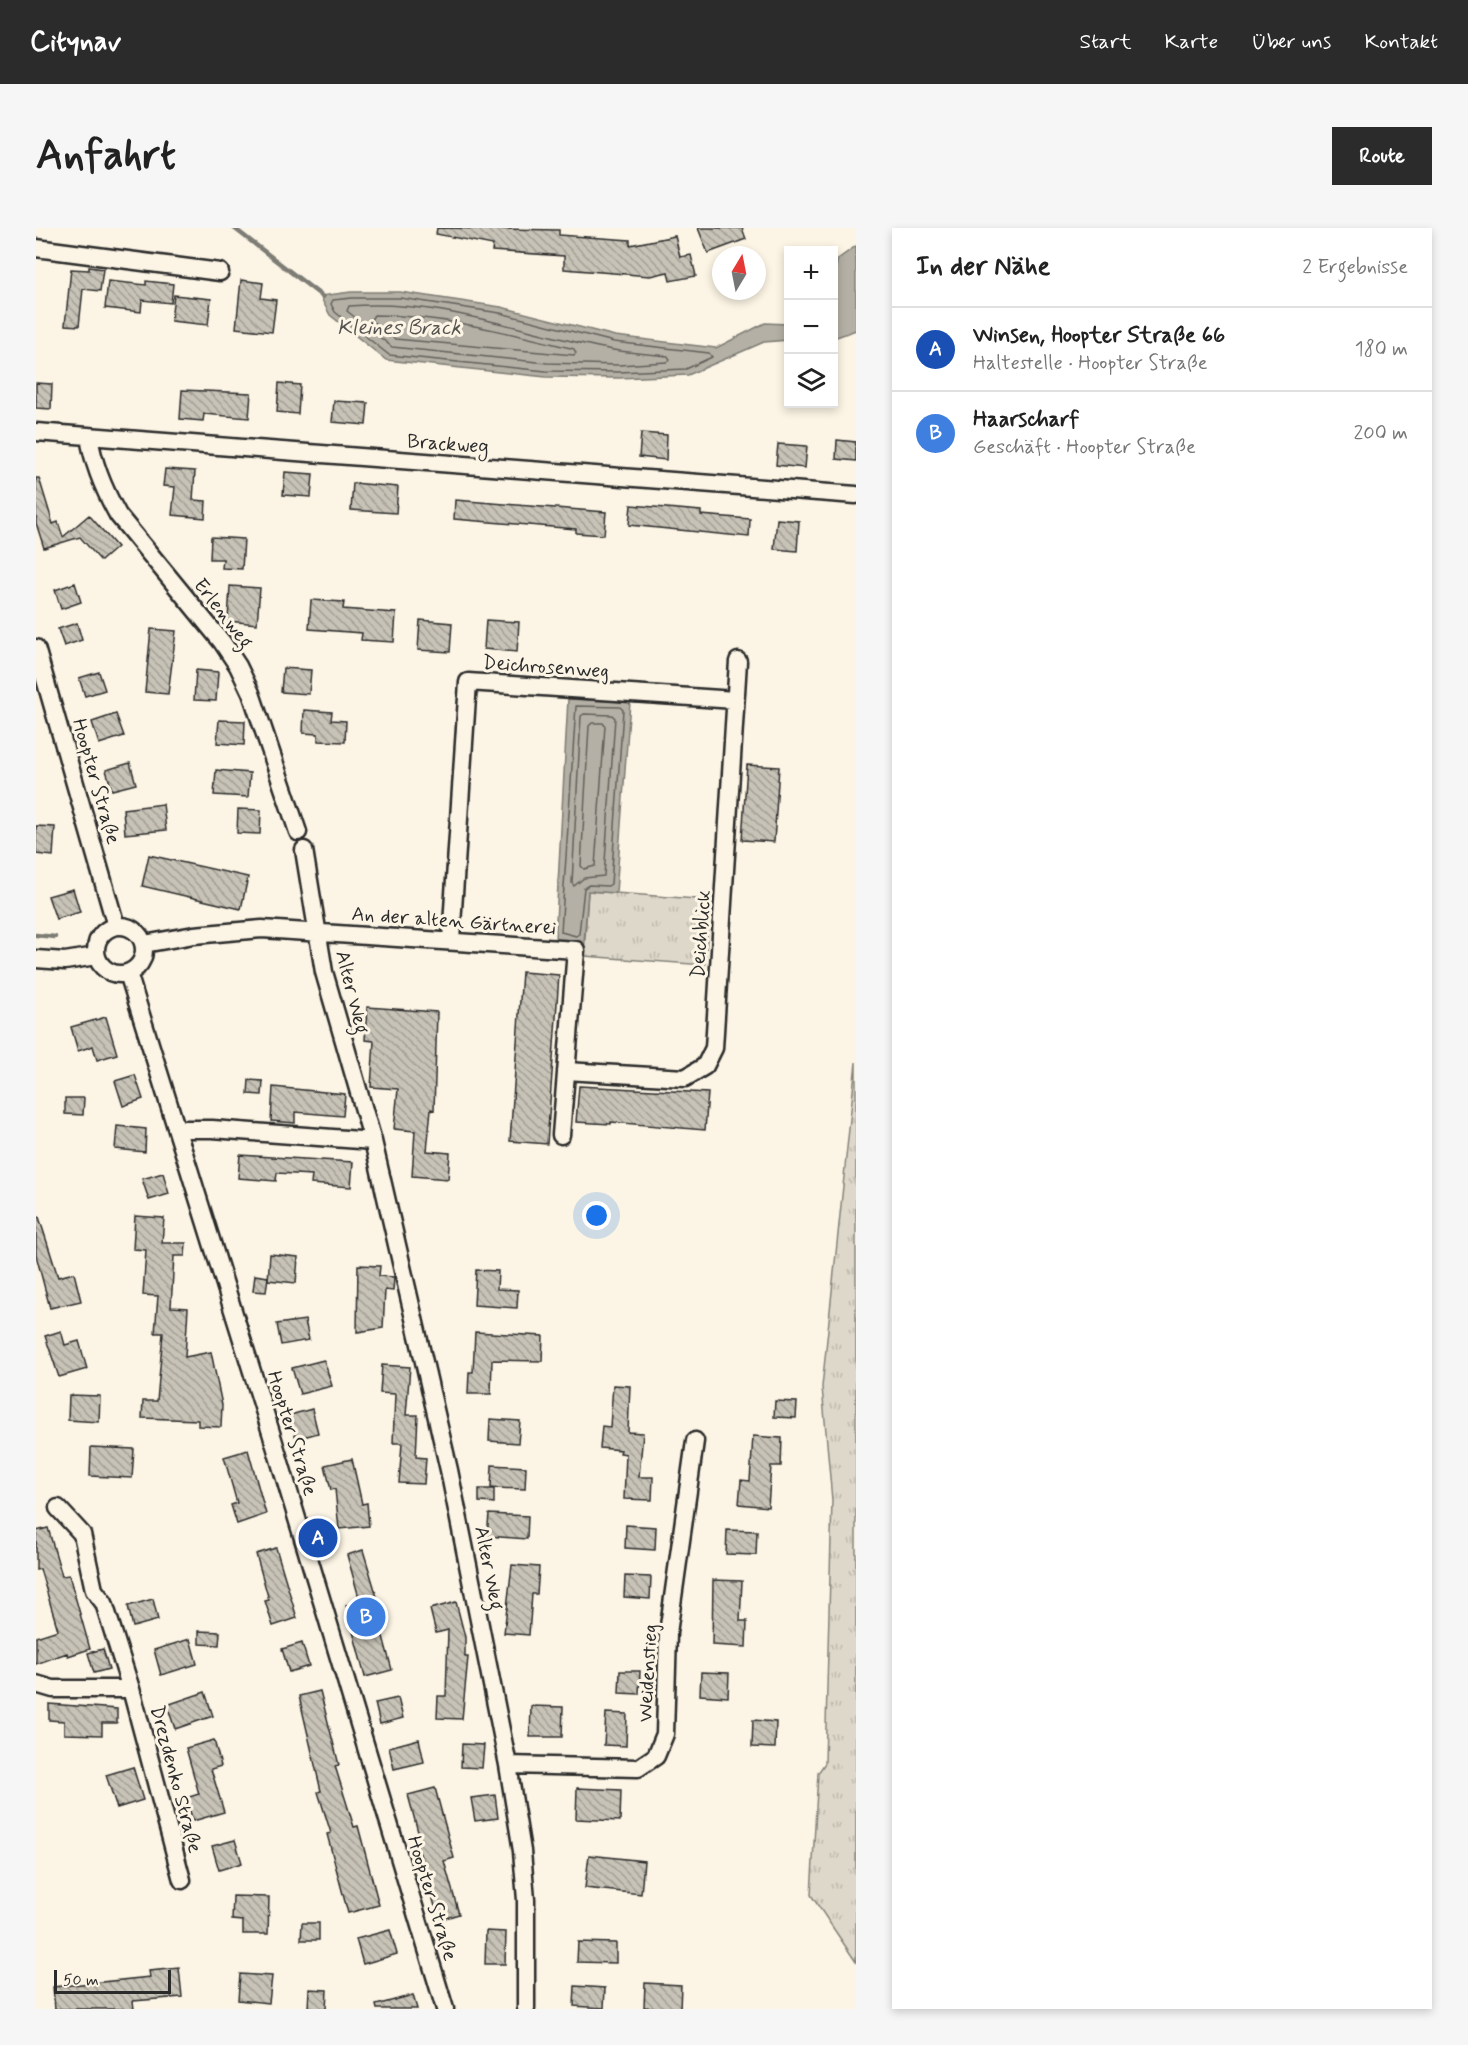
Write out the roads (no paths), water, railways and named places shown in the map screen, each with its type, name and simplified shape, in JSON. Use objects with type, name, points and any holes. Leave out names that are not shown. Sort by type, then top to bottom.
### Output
[{"type":"street","points":[[36,248],[220,272]]},
{"type":"street","name":"Brackweg","points":[[36,432],[856,495]]},
{"type":"street","name":"Erlenweg","points":[[89,436],[92,453],[107,496],[118,514],[222,642],[238,666],[251,693],[298,832]]},
{"type":"street","name":"Hoopter Straße","points":[[36,648],[116,926]]},
{"type":"street","name":"Deichblick","points":[[566,1071],[685,1078],[705,1066],[714,1048],[738,661]]},
{"type":"street","name":"Deichrosenweg","points":[[451,940],[468,682],[735,700]]},
{"type":"street","name":"Alter Weg","points":[[304,850],[324,972],[373,1141],[449,1470],[508,1765],[522,1851],[526,1900],[526,2009]]},
{"type":"street","points":[[116,926],[134,930],[144,944],[141,962],[128,974],[112,974],[99,964],[96,956],[97,940],[102,933],[116,926]]},
{"type":"street","name":"An der alten Gärtnerei","points":[[144,944],[194,935],[262,929],[576,950],[561,1135]]},
{"type":"street","points":[[36,959],[65,961],[96,956]]},
{"type":"street","name":"Hoopter Straße","points":[[128,974],[178,1129],[445,2009]]},
{"type":"street","points":[[178,1129],[212,1129],[373,1141]]},
{"type":"street","name":"Weidenstieg","points":[[508,1765],[638,1768],[656,1755],[665,1734],[668,1633],[695,1441]]},
{"type":"street","name":"Drezdenko Straße","points":[[58,1508],[82,1534],[94,1590],[104,1603],[131,1689],[182,1880]]},
{"type":"street","name":"Drezdenko Straße","points":[[36,1684],[53,1689],[131,1689]]},
{"type":"water","points":[[856,246],[856,330],[838,337],[838,300],[838,259]]},
{"type":"water","name":"Kleines Brack","points":[[351,292],[400,292],[501,307],[615,336],[716,348],[765,323],[784,324],[784,340],[764,342],[688,375],[619,378],[546,377],[386,360],[330,315],[320,296]]},
{"type":"water","points":[[568,699],[630,702],[616,893],[588,891],[584,943],[555,940]]},
{"type":"waterway","points":[[234,228],[323,297]]},
{"type":"waterway","points":[[36,935],[55,937]]},
{"type":"place","name":"Winsen, Hoopter Straße 66","points":[[318,1538]]},
{"type":"place","name":"Haarscharf","points":[[366,1617]]}]
